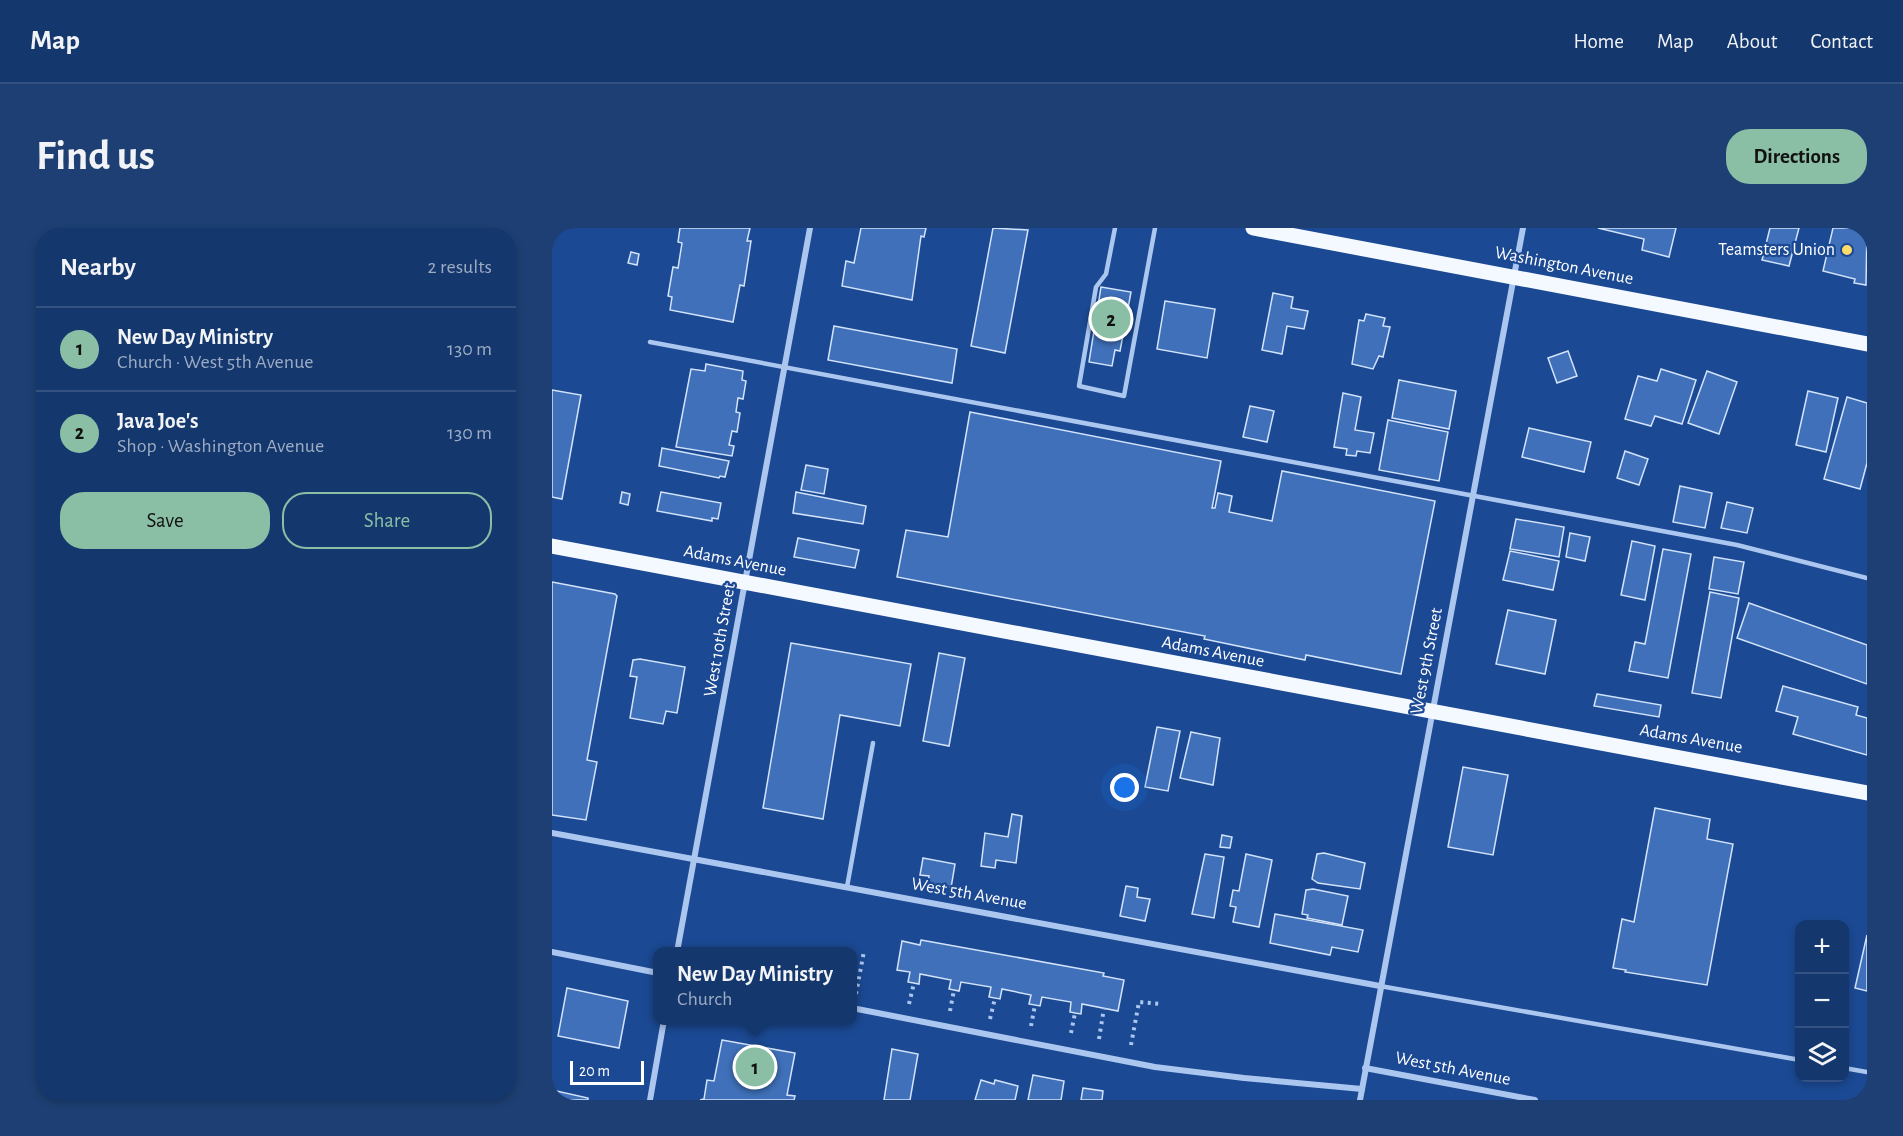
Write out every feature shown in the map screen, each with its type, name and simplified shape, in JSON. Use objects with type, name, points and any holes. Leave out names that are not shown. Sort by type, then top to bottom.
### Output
[{"type":"main road","name":"Washington Avenue","points":[[1253,228],[1303,233],[1867,344]]},
{"type":"main road","name":"Adams Avenue","points":[[552,546],[1867,793]]},
{"type":"street","name":"West 10th Street","points":[[678,947],[810,228]]},
{"type":"street","name":"West 9th Street","points":[[1360,1100],[1523,228]]},
{"type":"street","name":"West 5th Avenue","points":[[552,833],[1380,986]]},
{"type":"street","points":[[552,952],[653,973]]},
{"type":"street","points":[[857,1009],[1155,1067],[1362,1089]]},
{"type":"street","points":[[650,1100],[663,1025]]},
{"type":"street","name":"West 5th Avenue","points":[[1365,1068],[1535,1100]]},
{"type":"lane","points":[[1115,228],[1106,274],[1096,287],[1079,386],[1124,396],[1155,228]]},
{"type":"lane","points":[[650,342],[1737,545],[1867,578]]},
{"type":"lane","points":[[847,887],[873,743]]},
{"type":"lane","points":[[1380,986],[1795,1059]]},
{"type":"lane","points":[[1849,1069],[1867,1072]]},
{"type":"path","points":[[857,989],[864,951]]},
{"type":"path","points":[[909,1004],[914,983]]},
{"type":"path","points":[[950,1011],[954,990]]},
{"type":"path","points":[[990,1019],[995,998]]},
{"type":"path","points":[[1131,1045],[1140,1002],[1161,1004]]},
{"type":"path","points":[[1031,1026],[1035,1005]]},
{"type":"path","points":[[1099,1039],[1104,1008]]},
{"type":"path","points":[[1071,1034],[1075,1013]]},
{"type":"building","points":[[680,228],[750,228],[747,241],[751,241],[744,286],[740,285],[733,322],[670,310],[672,297],[668,296],[673,267],[678,268],[682,243],[678,242]]},
{"type":"building","points":[[861,228],[926,228],[924,237],[921,236],[912,300],[842,286],[846,261],[854,263]]},
{"type":"building","points":[[993,228],[1028,230],[1005,353],[971,346]]},
{"type":"building","points":[[1598,228],[1676,228],[1669,257],[1642,250],[1644,239]]},
{"type":"building","points":[[1770,228],[1799,228],[1789,266],[1762,260]]},
{"type":"building","name":"Teamsters Union","points":[[1833,228],[1867,228],[1866,285],[1854,283],[1855,279],[1823,271]]},
{"type":"building","points":[[631,252],[639,254],[637,265],[628,263]]},
{"type":"building","points":[[1101,287],[1131,292],[1120,351],[1115,350],[1112,366],[1089,362]]},
{"type":"building","points":[[1273,293],[1293,297],[1291,308],[1308,311],[1304,329],[1287,326],[1282,354],[1262,350]]},
{"type":"building","points":[[1165,301],[1215,309],[1207,358],[1157,349]]},
{"type":"building","points":[[1366,314],[1385,318],[1383,326],[1390,327],[1383,357],[1379,356],[1373,369],[1352,364],[1359,320],[1364,321]]},
{"type":"building","points":[[834,326],[957,349],[952,383],[828,360]]},
{"type":"building","points":[[1568,351],[1577,376],[1557,383],[1548,358]]},
{"type":"building","points":[[706,364],[743,371],[742,380],[746,381],[743,399],[738,398],[736,412],[740,413],[737,432],[732,431],[729,445],[734,446],[732,456],[676,447],[691,369],[705,371]]},
{"type":"building","points":[[1661,369],[1696,380],[1682,424],[1655,416],[1651,426],[1625,419],[1638,376],[1657,381]]},
{"type":"building","points":[[1707,371],[1737,382],[1719,434],[1688,423]]},
{"type":"building","points":[[1399,380],[1456,391],[1449,429],[1392,418]]},
{"type":"building","points":[[552,390],[581,395],[562,499],[552,497]]},
{"type":"building","points":[[1808,391],[1838,398],[1826,452],[1796,445]]},
{"type":"building","points":[[1343,393],[1361,397],[1355,430],[1374,433],[1370,453],[1357,451],[1356,456],[1346,455],[1347,449],[1334,447]]},
{"type":"building","points":[[1847,397],[1867,403],[1867,463],[1860,489],[1824,479]]},
{"type":"building","points":[[1250,406],[1274,411],[1267,442],[1243,437]]},
{"type":"building","points":[[970,412],[1221,461],[1212,508],[1215,508],[1218,493],[1232,496],[1229,512],[1272,521],[1282,471],[1435,501],[1401,674],[1306,655],[1305,660],[1204,639],[1205,636],[897,577],[906,530],[948,537]]},
{"type":"building","points":[[1388,420],[1448,432],[1439,481],[1379,470]]},
{"type":"building","points":[[1529,428],[1591,442],[1584,472],[1522,457]]},
{"type":"building","points":[[662,448],[729,461],[725,477],[720,476],[719,478],[659,466]]},
{"type":"building","points":[[1625,451],[1648,459],[1639,485],[1617,478]]},
{"type":"building","points":[[806,465],[828,469],[824,494],[801,490]]},
{"type":"building","points":[[1680,486],[1712,493],[1705,528],[1673,522]]},
{"type":"building","points":[[622,492],[630,494],[628,505],[620,503]]},
{"type":"building","points":[[661,492],[721,503],[718,519],[712,518],[712,521],[657,511]]},
{"type":"building","points":[[796,492],[866,506],[863,524],[793,513]]},
{"type":"building","points":[[1727,502],[1753,508],[1747,533],[1721,528]]},
{"type":"building","points":[[1516,519],[1564,527],[1559,557],[1510,549]]},
{"type":"building","points":[[1570,533],[1590,537],[1585,561],[1566,557]]},
{"type":"building","points":[[798,538],[859,550],[855,568],[794,557]]},
{"type":"building","points":[[1632,541],[1655,546],[1645,600],[1621,595]]},
{"type":"building","points":[[1663,549],[1691,554],[1668,678],[1629,671],[1635,642],[1645,644]]},
{"type":"building","points":[[1510,551],[1559,561],[1553,590],[1503,580]]},
{"type":"building","points":[[1714,557],[1744,562],[1738,594],[1709,589]]},
{"type":"building","points":[[552,582],[617,596],[587,760],[597,762],[586,820],[552,815]]},
{"type":"building","points":[[1710,592],[1739,598],[1721,698],[1692,693]]},
{"type":"building","points":[[1749,603],[1867,645],[1867,684],[1737,638]]},
{"type":"building","points":[[1508,610],[1556,620],[1545,674],[1496,664]]},
{"type":"building","points":[[791,643],[911,664],[900,726],[840,715],[823,819],[763,808]]},
{"type":"building","points":[[939,653],[965,658],[949,746],[923,741]]},
{"type":"building","points":[[640,659],[685,667],[677,713],[666,711],[663,724],[630,718],[637,677],[630,676],[633,660]]},
{"type":"building","points":[[1783,686],[1858,707],[1856,715],[1867,718],[1867,755],[1793,734],[1798,717],[1776,711]]},
{"type":"building","points":[[1597,694],[1661,705],[1659,717],[1594,706]]},
{"type":"building","points":[[1157,727],[1180,731],[1168,791],[1145,787]]},
{"type":"building","points":[[1191,732],[1220,738],[1213,785],[1180,778]]},
{"type":"building","points":[[1463,767],[1508,775],[1493,855],[1448,847]]},
{"type":"building","points":[[1655,808],[1710,819],[1707,839],[1733,844],[1707,985],[1625,972],[1626,970],[1613,968],[1622,919],[1634,922]]},
{"type":"building","points":[[1012,814],[1022,816],[1016,863],[996,860],[995,868],[981,866],[985,833],[1008,837]]},
{"type":"building","points":[[1222,835],[1232,837],[1230,848],[1220,847]]},
{"type":"building","points":[[1324,853],[1365,863],[1360,889],[1318,883],[1312,879],[1317,854]]},
{"type":"building","points":[[1205,854],[1224,857],[1214,918],[1192,914]]},
{"type":"building","points":[[1246,854],[1272,860],[1259,927],[1233,922],[1236,907],[1230,906],[1233,890],[1239,891]]},
{"type":"building","points":[[923,858],[955,864],[951,888],[928,884],[929,876],[920,875]]},
{"type":"building","points":[[1126,886],[1138,888],[1137,897],[1150,899],[1145,921],[1120,916]]},
{"type":"building","points":[[1313,889],[1348,896],[1342,925],[1307,918],[1308,915],[1302,914],[1306,890]]},
{"type":"building","points":[[1275,914],[1363,930],[1358,952],[1332,947],[1330,955],[1270,943]]},
{"type":"building","points":[[1867,935],[1867,991],[1855,988]]},
{"type":"building","points":[[921,940],[1104,973],[1103,976],[1124,980],[1118,1011],[1082,1004],[1081,1014],[1075,1013],[1070,1012],[1071,1002],[1042,997],[1040,1006],[1029,1004],[1031,995],[1002,989],[1000,999],[989,997],[991,987],[961,982],[959,991],[949,989],[951,980],[920,974],[919,984],[908,982],[910,972],[897,970],[902,941],[920,945]]},
{"type":"building","points":[[567,988],[628,1001],[619,1048],[558,1036]]},
{"type":"building","points":[[722,1040],[795,1053],[787,1095],[795,1096],[794,1100],[700,1100],[704,1099],[707,1080],[714,1081]]},
{"type":"building","points":[[892,1049],[918,1054],[910,1100],[884,1100]]},
{"type":"building","points":[[1033,1075],[1064,1081],[1061,1100],[1028,1100]]},
{"type":"building","points":[[981,1080],[994,1084],[995,1080],[1018,1086],[1015,1100],[975,1100]]},
{"type":"building","points":[[1083,1088],[1103,1091],[1102,1100],[1081,1100]]},
{"type":"building","points":[[552,1090],[588,1098],[588,1100],[552,1100]]},
{"type":"place","name":"Teamsters Union","points":[[1847,250]]},
{"type":"place","name":"Java Joe's","points":[[1111,319]]},
{"type":"place","name":"New Day Ministry","points":[[755,1067]]}]
